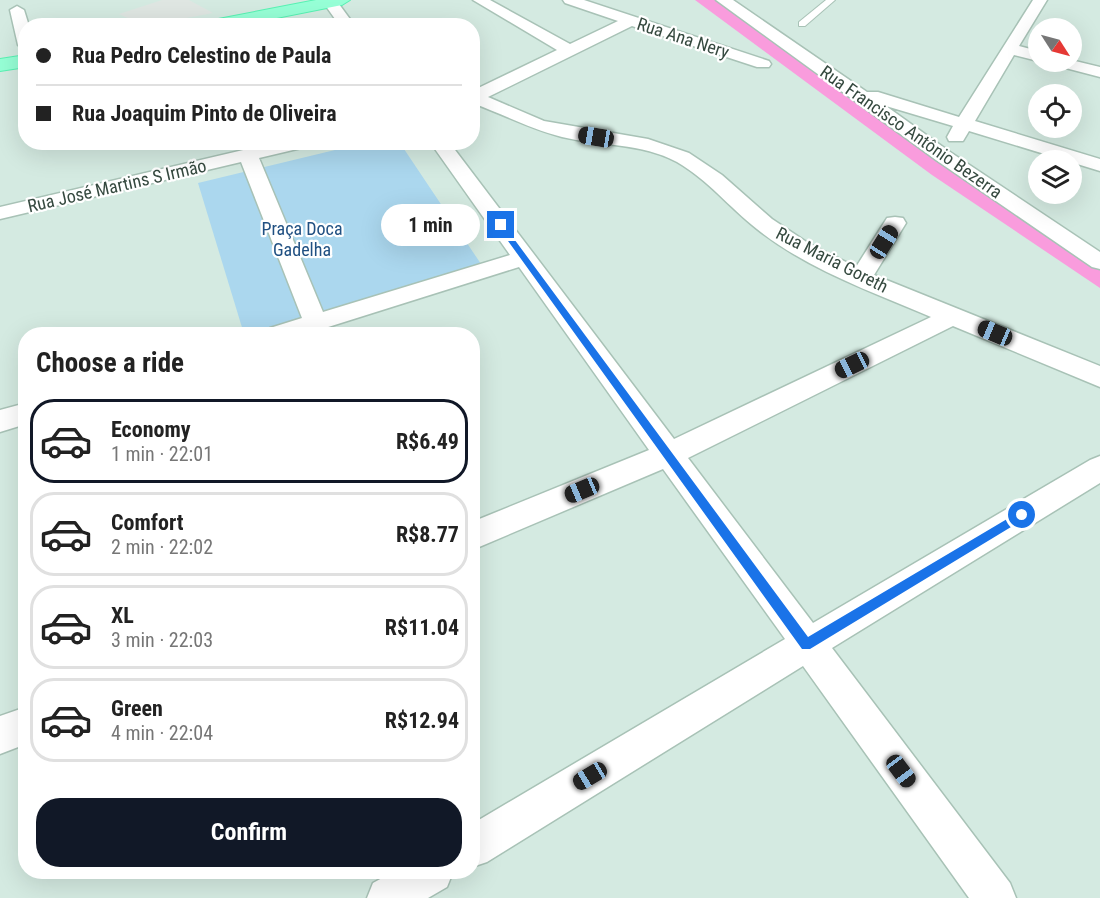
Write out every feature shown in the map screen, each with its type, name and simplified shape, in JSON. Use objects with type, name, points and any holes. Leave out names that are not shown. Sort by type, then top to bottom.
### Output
[{"type":"main road","points":[[249,18],[336,1]]},
{"type":"main road","points":[[0,65],[18,62]]},
{"type":"street","points":[[480,0],[568,50]]},
{"type":"street","name":"Rua Ana Nery","points":[[570,0],[763,64]]},
{"type":"street","name":"Rua Francisco Antônio Bezerra","points":[[723,0],[943,156],[1100,262]]},
{"type":"street","points":[[943,156],[966,123],[1040,0]]},
{"type":"street","points":[[336,1],[344,18]]},
{"type":"street","points":[[17,10],[19,18]]},
{"type":"street","points":[[480,94],[630,21]]},
{"type":"street","points":[[1011,49],[1028,53]]},
{"type":"street","points":[[1082,68],[1100,72]]},
{"type":"street","points":[[853,90],[1100,165]]},
{"type":"street","name":"Rua Maria Goreth","points":[[480,101],[518,119],[538,125],[565,132],[648,145],[682,157],[715,179],[781,237],[861,278],[1100,377]]},
{"type":"street","name":"Rua José Martins S Irmão","points":[[0,213],[272,150]]},
{"type":"street","points":[[445,150],[995,898]]},
{"type":"street","points":[[248,156],[316,323]]},
{"type":"street","points":[[861,278],[895,223]]},
{"type":"street","points":[[303,327],[525,258]]},
{"type":"street","points":[[480,533],[669,454],[953,316]]},
{"type":"street","points":[[0,421],[18,415]]},
{"type":"street","points":[[480,842],[1100,468]]},
{"type":"street","points":[[0,735],[18,727]]},
{"type":"street","points":[[388,898],[420,879]]},
{"type":"lane","points":[[802,24],[831,0]]},
{"type":"shaded area","points":[[0,0],[1100,0],[1100,898],[0,898]]},
{"type":"shaded area","points":[[162,0],[189,0],[213,13],[186,18],[127,18],[119,14]]},
{"type":"shaded area","points":[[695,0],[718,0],[1100,269],[1100,288],[932,175]]},
{"type":"green space","name":"Praça Doca Gadelha","points":[[335,150],[405,150],[483,267],[288,327],[242,327],[198,183]]},
{"type":"route","points":[[501,225],[806,644],[1022,515]]}]
